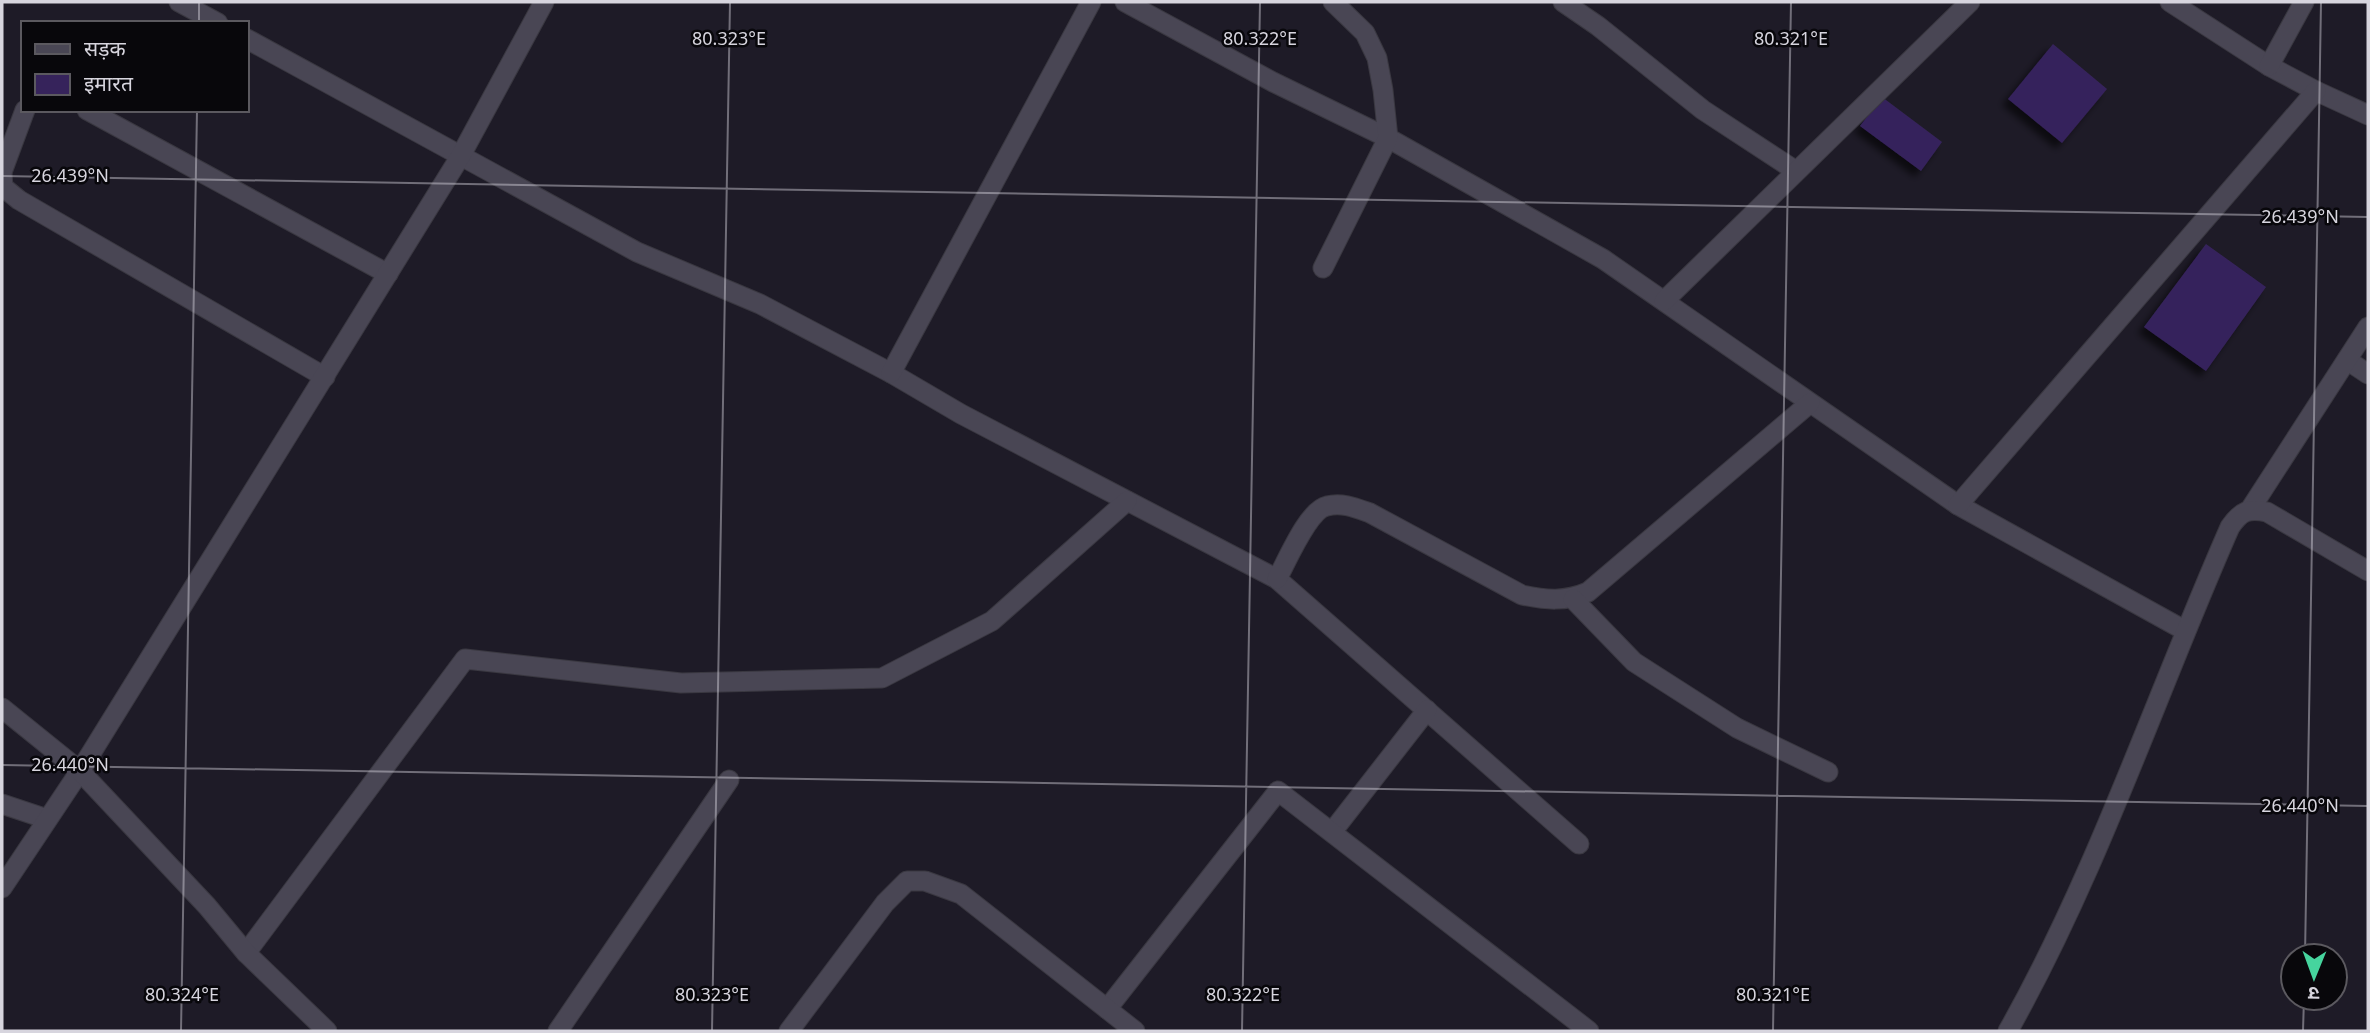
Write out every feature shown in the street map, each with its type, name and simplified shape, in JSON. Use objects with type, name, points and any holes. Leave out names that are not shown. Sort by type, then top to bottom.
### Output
[{"type":"street","points":[[180,2],[214,21]]},
{"type":"street","points":[[2,888],[80,771],[460,157],[544,2]]},
{"type":"street","points":[[891,373],[1091,2]]},
{"type":"street","points":[[1125,2],[1273,82],[1388,138],[1603,259],[1958,505],[2184,631]]},
{"type":"street","points":[[1322,268],[1388,138],[1384,90],[1377,58],[1365,33],[1333,2]]},
{"type":"street","points":[[1563,2],[1598,26],[1703,110],[1796,171]]},
{"type":"street","points":[[1664,301],[1970,2]]},
{"type":"street","points":[[2170,2],[2269,66],[2368,115]]},
{"type":"street","points":[[2269,66],[2304,2]]},
{"type":"street","points":[[248,40],[637,252],[760,304],[891,373],[961,414],[1277,579],[1579,844]]},
{"type":"street","points":[[1958,505],[2316,91]]},
{"type":"street","points":[[24,112],[2,173],[3,187],[19,200],[325,377]]},
{"type":"street","points":[[91,112],[388,274]]},
{"type":"street","points":[[2008,1031],[2030,992],[2085,877],[2184,631],[2230,527],[2240,513],[2251,508],[2368,327]]},
{"type":"street","points":[[2347,360],[2368,374]]},
{"type":"street","points":[[1277,579],[1312,516],[1324,506],[1345,504],[1370,513],[1522,595],[1548,600],[1573,598],[1588,592],[1810,403]]},
{"type":"street","points":[[246,953],[465,659],[681,683],[882,678],[992,621],[1128,501]]},
{"type":"street","points":[[2251,508],[2267,512],[2368,571]]},
{"type":"street","points":[[1573,598],[1634,662],[1737,727],[1828,772]]},
{"type":"street","points":[[2,708],[80,771],[207,906],[246,953],[327,1031]]},
{"type":"street","points":[[1332,832],[1427,710]]},
{"type":"street","points":[[558,1031],[729,780]]},
{"type":"street","points":[[1107,1009],[1278,791],[1589,1031]]},
{"type":"street","points":[[2,804],[47,819]]},
{"type":"street","points":[[789,1031],[886,903],[907,881],[925,881],[961,894],[1135,1031]]},
{"type":"building","points":[[2053,44],[2107,89],[2062,143],[2008,99]]},
{"type":"building","points":[[1882,97],[1942,142],[1921,171],[1860,126]]},
{"type":"building","points":[[2206,244],[2266,287],[2206,371],[2144,327]]}]
